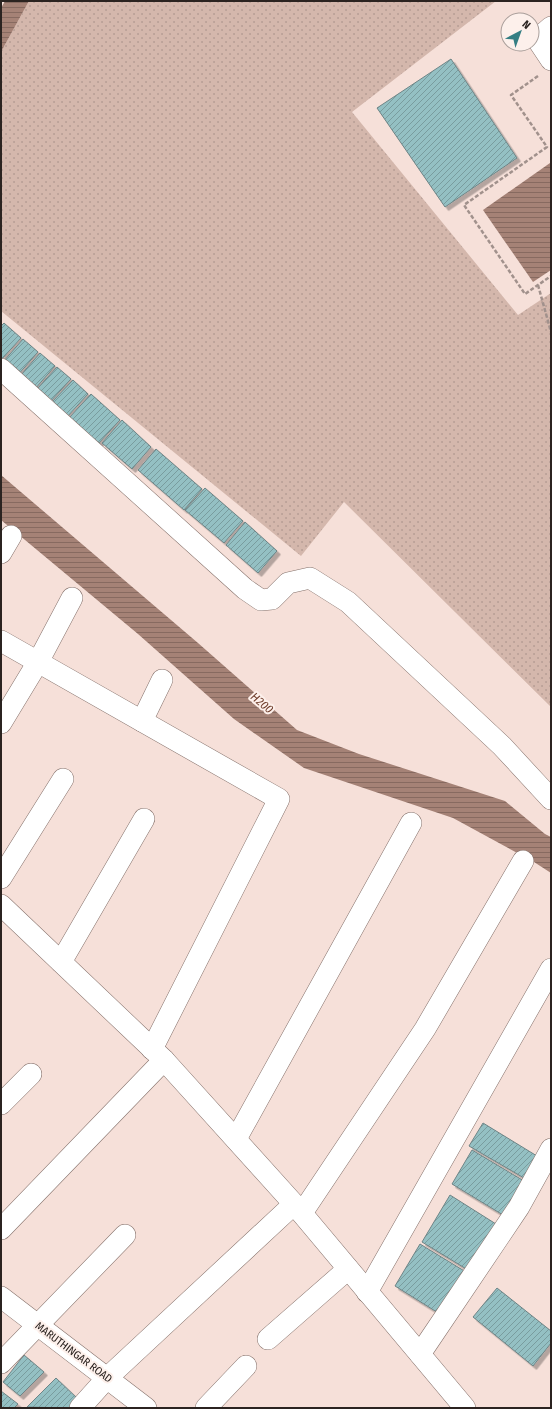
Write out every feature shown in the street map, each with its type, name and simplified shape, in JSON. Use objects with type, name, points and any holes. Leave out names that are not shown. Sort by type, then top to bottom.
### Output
[{"type":"street","points":[[545,68],[537,39],[551,27]]},
{"type":"street","points":[[1,369],[240,584],[261,600],[272,599],[288,584],[310,578],[348,602],[502,746],[551,800]]},
{"type":"street","points":[[1,723],[38,662],[72,598]]},
{"type":"street","points":[[1,641],[279,800],[158,1054],[1,1229]]},
{"type":"street","points":[[142,721],[162,680]]},
{"type":"street","points":[[1,878],[63,779]]},
{"type":"street","points":[[61,962],[144,819]]},
{"type":"street","points":[[236,1139],[411,823]]},
{"type":"street","points":[[80,1408],[107,1378],[298,1208],[425,1029],[523,861]]},
{"type":"street","points":[[1,905],[158,1054],[298,1208],[465,1408]]},
{"type":"street","points":[[368,1292],[551,969]]},
{"type":"street","points":[[1,1104],[31,1074]]},
{"type":"street","points":[[420,1354],[519,1207],[551,1149]]},
{"type":"street","points":[[1,1363],[125,1235]]},
{"type":"street","points":[[268,1339],[348,1269]]},
{"type":"street","name":"MARUTHINGAR ROAD","points":[[1,1297],[146,1408]]},
{"type":"street","points":[[206,1408],[246,1366]]},
{"type":"path","points":[[545,68],[511,95],[547,147],[464,205],[525,294],[551,276]]},
{"type":"path","points":[[538,285],[551,332]]},
{"type":"shaded area","points":[[29,1],[496,1],[352,112],[518,315],[551,293],[551,707],[344,502],[301,556],[1,311],[1,52]]},
{"type":"water","points":[[5,1],[29,1],[1,52],[1,8]]},
{"type":"water","points":[[550,163],[551,270],[533,282],[483,210]]},
{"type":"water","name":"H200","points":[[1,475],[198,643],[297,730],[359,754],[505,801],[545,834],[551,837],[551,873],[534,862],[453,818],[304,768],[234,719],[138,634],[1,520]]},
{"type":"building","points":[[451,59],[517,158],[445,207],[377,108]]},
{"type":"building","points":[[4,323],[21,338],[1,360],[1,326]]},
{"type":"building","points":[[23,339],[38,352],[17,376],[3,362]]},
{"type":"building","points":[[40,353],[55,366],[35,389],[20,376]]},
{"type":"building","points":[[57,367],[71,379],[50,402],[36,390]]},
{"type":"building","points":[[73,380],[88,394],[67,417],[51,403]]},
{"type":"building","points":[[91,394],[120,420],[98,444],[69,418]]},
{"type":"building","points":[[122,420],[151,447],[132,469],[102,443]]},
{"type":"building","points":[[156,449],[202,489],[184,510],[138,470]]},
{"type":"building","points":[[205,488],[243,521],[224,543],[185,510]]},
{"type":"building","points":[[245,522],[277,551],[258,573],[226,545]]},
{"type":"building","points":[[483,1123],[537,1156],[524,1178],[469,1146]]},
{"type":"building","points":[[472,1150],[524,1181],[503,1215],[452,1184]]},
{"type":"building","points":[[450,1195],[496,1224],[468,1270],[422,1242]]},
{"type":"building","points":[[420,1244],[466,1272],[440,1314],[395,1286]]},
{"type":"building","points":[[497,1288],[551,1331],[551,1343],[533,1366],[473,1317]]},
{"type":"building","points":[[24,1355],[44,1372],[20,1396],[3,1382]]},
{"type":"building","points":[[56,1378],[78,1399],[68,1408],[27,1407]]},
{"type":"building","points":[[1,1391],[18,1404],[14,1408],[1,1408]]}]
